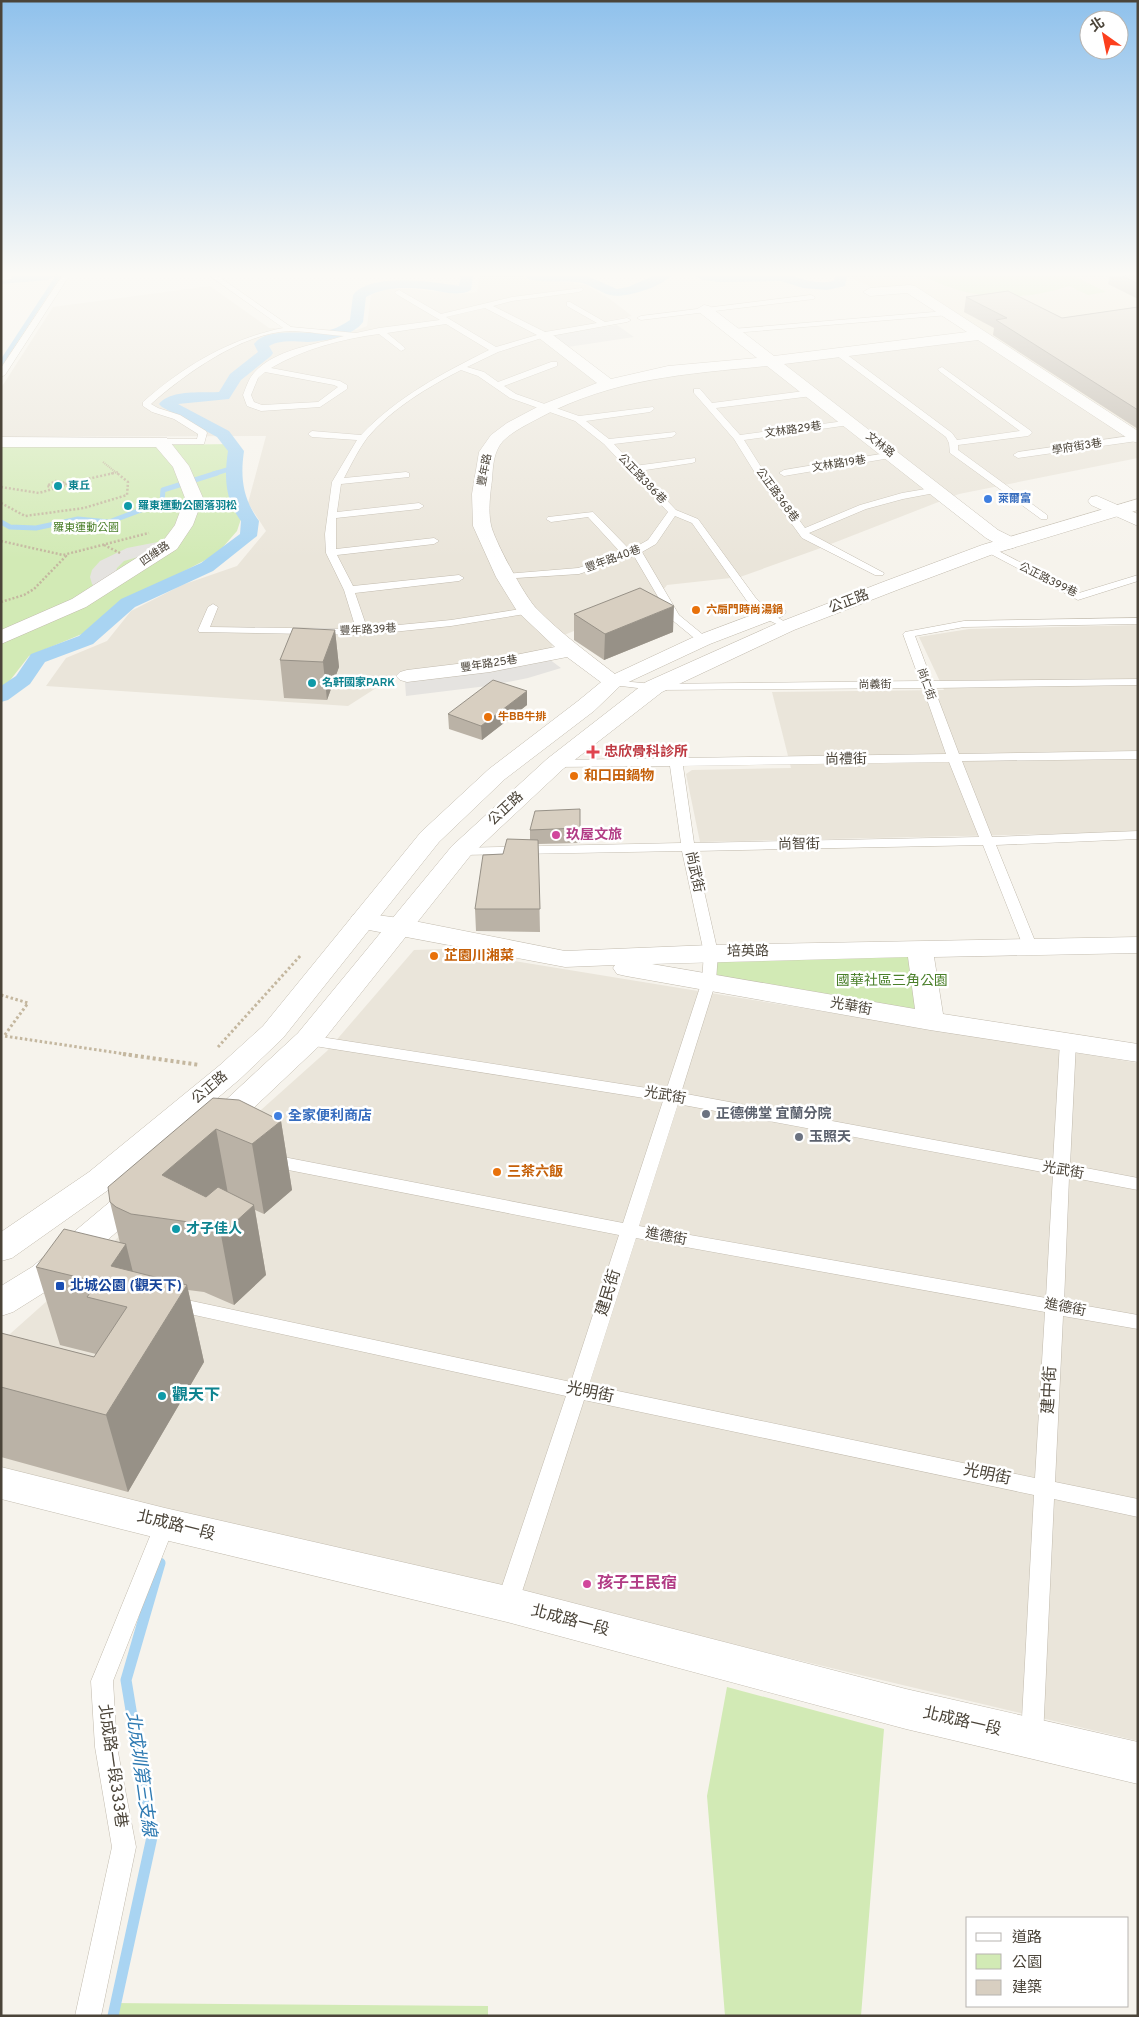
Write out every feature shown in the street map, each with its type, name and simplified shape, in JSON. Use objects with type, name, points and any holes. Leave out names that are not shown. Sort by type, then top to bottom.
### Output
[{"type":"street","points":[[590,370],[608,384]]},
{"type":"street","name":"豐年路","points":[[613,682],[571,650],[527,611],[506,577],[482,526],[481,494],[487,452],[497,438],[505,432],[547,408],[608,384],[677,370]]},
{"type":"street","name":"文林路","points":[[783,370],[937,490],[997,542]]},
{"type":"street","points":[[1034,370],[1137,438]]},
{"type":"street","points":[[1,442],[161,442]]},
{"type":"street","name":"四維路","points":[[1,638],[79,603],[170,545],[184,525],[194,498],[181,466],[161,442]]},
{"type":"street","name":"公正路","points":[[195,1145],[308,1040],[460,851],[555,764],[654,687],[777,621],[879,573],[997,542],[1117,505],[1138,489]]},
{"type":"street","points":[[1117,505],[1138,521]]},
{"type":"street","name":"公正路","points":[[1,1249],[100,1180],[230,1072],[273,1032],[430,837],[497,774],[586,706],[613,682],[703,640],[777,621],[997,542],[1044,517],[1117,505]]},
{"type":"street","name":"豐年路25巷","points":[[408,676],[490,666],[571,650]]},
{"type":"street","name":"培英路","points":[[362,921],[400,926],[565,959],[711,953],[1138,945]]},
{"type":"street","points":[[920,948],[930,1021]]},
{"type":"street","name":"光華街","points":[[565,959],[709,981],[930,1021],[1138,1053]]},
{"type":"street","points":[[1,1303],[53,1278],[159,1178]]},
{"type":"street","name":"北成路一段","points":[[1,1483],[165,1524],[507,1604],[906,1709],[1138,1763]]},
{"type":"lane","points":[[161,442],[201,442],[204,433],[177,417],[155,410],[146,404],[164,387],[192,370]]},
{"type":"lane","points":[[263,370],[256,375],[247,395],[250,404],[261,408],[320,404],[344,387],[337,383],[271,370]]},
{"type":"lane","points":[[363,632],[349,590],[331,553],[331,516],[337,482],[363,438],[378,422],[404,401],[458,370]]},
{"type":"lane","name":"公正路386巷","points":[[469,370],[481,374],[512,396],[578,419],[607,442],[673,512],[696,521],[751,599],[777,621]]},
{"type":"lane","points":[[498,385],[538,370]]},
{"type":"lane","points":[[863,370],[949,434],[954,443],[953,451],[1044,517]]},
{"type":"lane","points":[[945,370],[1028,433],[954,443]]},
{"type":"lane","name":"公正路368巷","points":[[697,391],[738,438],[762,476],[806,536],[879,573]]},
{"type":"lane","points":[[710,406],[812,393]]},
{"type":"lane","points":[[578,419],[650,409]]},
{"type":"lane","name":"文林路29巷","points":[[738,438],[849,422]]},
{"type":"lane","points":[[312,434],[363,438]]},
{"type":"lane","points":[[607,442],[672,434]]},
{"type":"lane","name":"學府街3巷","points":[[1018,455],[1137,438]]},
{"type":"lane","name":"文林路19巷","points":[[784,472],[893,455]]},
{"type":"lane","points":[[631,469],[692,460]]},
{"type":"lane","points":[[337,482],[406,475]]},
{"type":"lane","points":[[803,532],[863,507],[902,496],[937,490]]},
{"type":"lane","points":[[331,516],[419,506]]},
{"type":"lane","name":"豐年路40巷","points":[[506,577],[579,571],[633,553],[652,542],[673,512]]},
{"type":"lane","points":[[551,519],[590,514],[633,553],[675,617],[703,640]]},
{"type":"lane","points":[[331,553],[434,540]]},
{"type":"lane","name":"公正路399巷","points":[[997,542],[1078,597],[1138,578]]},
{"type":"lane","points":[[349,590],[458,578]]},
{"type":"lane","name":"豐年路39巷","points":[[213,607],[202,630],[363,632],[451,623],[527,611]]},
{"type":"lane","name":"尚仁街","points":[[1030,946],[954,758],[909,634],[964,624],[1138,621]]},
{"type":"lane","name":"尚義街","points":[[613,682],[654,687],[1138,682]]},
{"type":"lane","name":"尚禮街","points":[[555,764],[1138,755]]},
{"type":"lane","name":"尚武街","points":[[676,763],[688,848],[711,953],[709,981]]},
{"type":"lane","name":"尚智街","points":[[460,851],[987,841],[1138,834]]},
{"type":"lane","name":"建民街","points":[[507,1604],[578,1391],[709,981]]},
{"type":"lane","name":"光武街","points":[[308,1040],[672,1097],[1138,1184]]},
{"type":"lane","name":"建中街","points":[[1032,1737],[1068,1042]]},
{"type":"lane","name":"進德街","points":[[253,1157],[628,1230],[1054,1305],[1138,1322]]},
{"type":"lane","name":"光明街","points":[[160,1301],[1138,1508]]},
{"type":"lane","name":"北成路一段333巷","points":[[88,2016],[124,1847],[106,1747],[102,1681],[165,1524]]},
{"type":"path","points":[[1,503],[25,516],[84,508],[127,495],[128,482],[106,462],[96,461]]},
{"type":"path","points":[[1,487],[38,493],[64,486],[65,484],[118,472]]},
{"type":"path","points":[[56,488],[48,487],[47,485],[55,481],[65,484]]},
{"type":"path","points":[[1,540],[63,554],[184,525]]},
{"type":"path","points":[[104,545],[125,556]]},
{"type":"path","points":[[1,602],[34,590],[66,556],[63,554]]},
{"type":"path","points":[[214,1051],[306,950]]},
{"type":"path","points":[[2,996],[28,1003],[4,1036],[201,1066],[193,1072]]},
{"type":"shaded area","points":[[12,370],[591,370],[616,386],[676,373],[701,370],[1026,370],[1138,443],[1138,458],[959,494],[740,577],[667,585],[657,598],[564,635],[547,651],[478,664],[398,674],[348,706],[46,686],[66,658],[107,641],[131,611],[182,585],[237,566],[266,531],[248,503],[266,436],[1,437],[1,388]]},
{"type":"shaded area","points":[[1045,370],[1138,370],[1138,430]]},
{"type":"shaded area","points":[[168,540],[145,555],[124,561],[116,571],[95,587],[92,584],[90,577],[92,570],[100,561],[127,548]]},
{"type":"shaded area","points":[[1138,625],[1138,832],[700,842],[686,774],[692,770],[791,768],[772,692],[944,690],[919,637],[969,629]]},
{"type":"shaded area","points":[[549,659],[561,668],[528,678],[487,686],[406,696],[405,682],[481,673]]},
{"type":"shaded area","points":[[441,949],[1138,1063],[1138,1741],[1,1470],[1,1342],[327,1051],[414,950]]},
{"type":"green space","name":"羅東運動公園","points":[[1,443],[233,444],[228,471],[245,507],[237,531],[217,554],[119,605],[82,634],[29,656],[1,692]]},
{"type":"green space","name":"國華社區三角公園","points":[[920,948],[930,1021],[709,981],[711,953]]},
{"type":"green space","points":[[727,1687],[884,1729],[861,2016],[725,2016],[707,1796]]},
{"type":"green space","points":[[111,2003],[488,2006],[488,2016],[109,2016]]},
{"type":"building","points":[[1075,370],[1138,370],[1138,410]]},
{"type":"building","points":[[640,588],[674,606],[605,634],[574,614]]},
{"type":"building","points":[[293,628],[335,630],[323,662],[280,660]]},
{"type":"building","points":[[493,680],[527,691],[481,726],[448,714]]},
{"type":"building","points":[[580,809],[580,828],[530,830],[535,811]]},
{"type":"building","points":[[507,839],[538,840],[540,909],[475,909],[483,855],[503,854]]},
{"type":"building","points":[[213,1098],[239,1100],[281,1121],[252,1144],[216,1129],[162,1175],[206,1197],[218,1187],[254,1205],[221,1235],[189,1222],[131,1214],[110,1202],[108,1187]]},
{"type":"building","points":[[64,1229],[126,1244],[111,1266],[187,1285],[106,1415],[1,1387],[1,1333],[94,1357],[127,1307],[87,1297],[98,1282],[36,1267]]},
{"type":"waterway","points":[[1,696],[23,680],[38,658],[86,640],[128,603],[207,567],[248,536],[250,521],[240,506],[235,488],[236,451],[223,434],[167,404],[176,399],[224,396],[235,377],[244,370]]},
{"type":"waterway","points":[[213,474],[233,468]]},
{"type":"waterway","points":[[1,522],[10,527],[36,528],[78,519],[109,522],[162,502],[163,490],[217,473]]},
{"type":"waterway","name":"北成圳第三支線","points":[[113,2016],[152,1837],[126,1680],[160,1563]]},
{"type":"place","name":"東丘","points":[[58,486]]},
{"type":"place","name":"萊爾富","points":[[988,499]]},
{"type":"place","name":"羅東運動公園落羽松","points":[[128,506]]},
{"type":"place","name":"六扇門時尚湯鍋","points":[[696,610]]},
{"type":"place","name":"名軒國家PARK","points":[[312,683]]},
{"type":"place","name":"牛BB牛排","points":[[488,717]]},
{"type":"place","name":"忠欣骨科診所","points":[[593,752]]},
{"type":"place","name":"和口田鍋物","points":[[574,776]]},
{"type":"place","name":"玖屋文旅","points":[[556,835]]},
{"type":"place","name":"芷園川湘菜","points":[[434,956]]},
{"type":"place","name":"正德佛堂 宜蘭分院","points":[[706,1114]]},
{"type":"place","name":"全家便利商店","points":[[278,1116]]},
{"type":"place","name":"玉照天","points":[[799,1137]]},
{"type":"place","name":"三茶六飯","points":[[497,1172]]},
{"type":"place","name":"才子佳人","points":[[176,1229]]},
{"type":"place","name":"北城公園 (觀天下)","points":[[60,1286]]},
{"type":"place","name":"觀天下","points":[[162,1396]]},
{"type":"place","name":"孩子王民宿","points":[[587,1584]]}]
